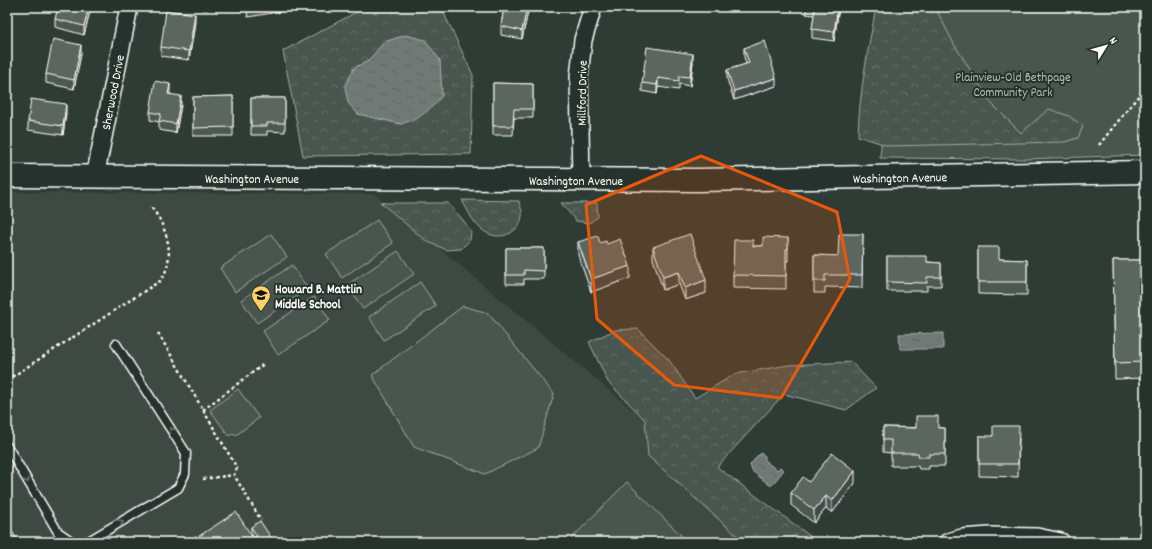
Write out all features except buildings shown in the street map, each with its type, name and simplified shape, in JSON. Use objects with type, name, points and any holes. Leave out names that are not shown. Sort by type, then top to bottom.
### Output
[{"type":"main road","name":"Washington Avenue","points":[[7,176],[706,180],[1145,172]]},
{"type":"street","name":"Sherwood Drive","points":[[95,177],[129,7]]},
{"type":"street","name":"Millford Drive","points":[[581,180],[579,77],[583,40],[593,7]]},
{"type":"street","points":[[948,542],[962,538],[990,536],[1037,537],[1061,542]]},
{"type":"lane","points":[[87,542],[178,488],[186,474],[186,452],[116,344]]},
{"type":"lane","points":[[7,446],[58,532],[73,542]]},
{"type":"path","points":[[1099,145],[1144,90],[1145,85]]},
{"type":"path","points":[[7,380],[160,281],[165,274],[169,263],[167,237],[156,213],[152,207],[149,207]]},
{"type":"path","points":[[158,333],[237,468],[234,476]]},
{"type":"path","points":[[203,410],[265,363]]},
{"type":"path","points":[[203,479],[234,476]]},
{"type":"path","points":[[234,476],[261,520]]},
{"type":"highlighted area","points":[[701,156],[837,212],[850,279],[781,398],[674,385],[597,319],[586,205]]},
{"type":"shaded area","name":"Howard B. Mattlin Middle School","points":[[7,192],[375,194],[645,420],[648,456],[744,542],[7,542]]},
{"type":"green space","points":[[366,7],[441,7],[473,75],[471,154],[303,156],[283,51]],"holes":[[[406,35],[401,124],[358,114],[354,68],[368,61],[385,42]]]},
{"type":"green space","points":[[876,7],[935,7],[954,44],[991,103],[1021,133],[1049,109],[1069,116],[1083,126],[1078,138],[1064,142],[889,146],[858,136],[862,88]]},
{"type":"green space","name":"Plainview-Old Bethpage Community Park","points":[[893,7],[1145,7],[1145,155],[1024,159],[880,158]]},
{"type":"green space","points":[[462,200],[519,201],[522,213],[521,222],[510,233],[494,236],[484,231],[476,224]]},
{"type":"green space","points":[[380,202],[448,203],[471,231],[470,240],[461,249],[447,250],[426,241]]},
{"type":"green space","points":[[561,203],[597,203],[598,217],[589,223],[576,221]]},
{"type":"green space","points":[[377,220],[393,243],[342,278],[326,254]]},
{"type":"green space","points":[[271,234],[287,257],[235,292],[220,268]]},
{"type":"green space","points":[[398,251],[414,274],[363,309],[347,285]]},
{"type":"green space","points":[[292,265],[308,289],[257,323],[241,300]]},
{"type":"green space","points":[[420,282],[436,306],[384,340],[369,317]]},
{"type":"green space","points":[[314,297],[330,320],[278,355],[263,331]]},
{"type":"green space","points":[[463,306],[488,313],[554,394],[538,448],[485,474],[414,447],[372,375]]},
{"type":"green space","points":[[638,329],[669,360],[695,398],[735,374],[789,365],[851,362],[876,388],[846,410],[784,394],[717,467],[818,542],[744,542],[648,456],[645,420],[608,382],[589,342],[615,330]]},
{"type":"green space","points":[[238,389],[259,418],[236,435],[233,433],[229,436],[210,410]]},
{"type":"green space","points":[[627,482],[688,542],[568,542]]},
{"type":"water","points":[[406,35],[425,40],[440,60],[442,96],[433,106],[418,118],[401,124],[358,114],[348,103],[345,86],[354,68],[368,61],[384,42]]},
{"type":"water","points":[[943,333],[943,349],[900,349],[899,334]]},
{"type":"water","points":[[761,453],[765,456],[765,461],[777,470],[780,467],[784,470],[771,486],[752,471],[750,465]]},
{"type":"place","name":"Howard B. Mattlin Middle School","points":[[261,312]]}]
